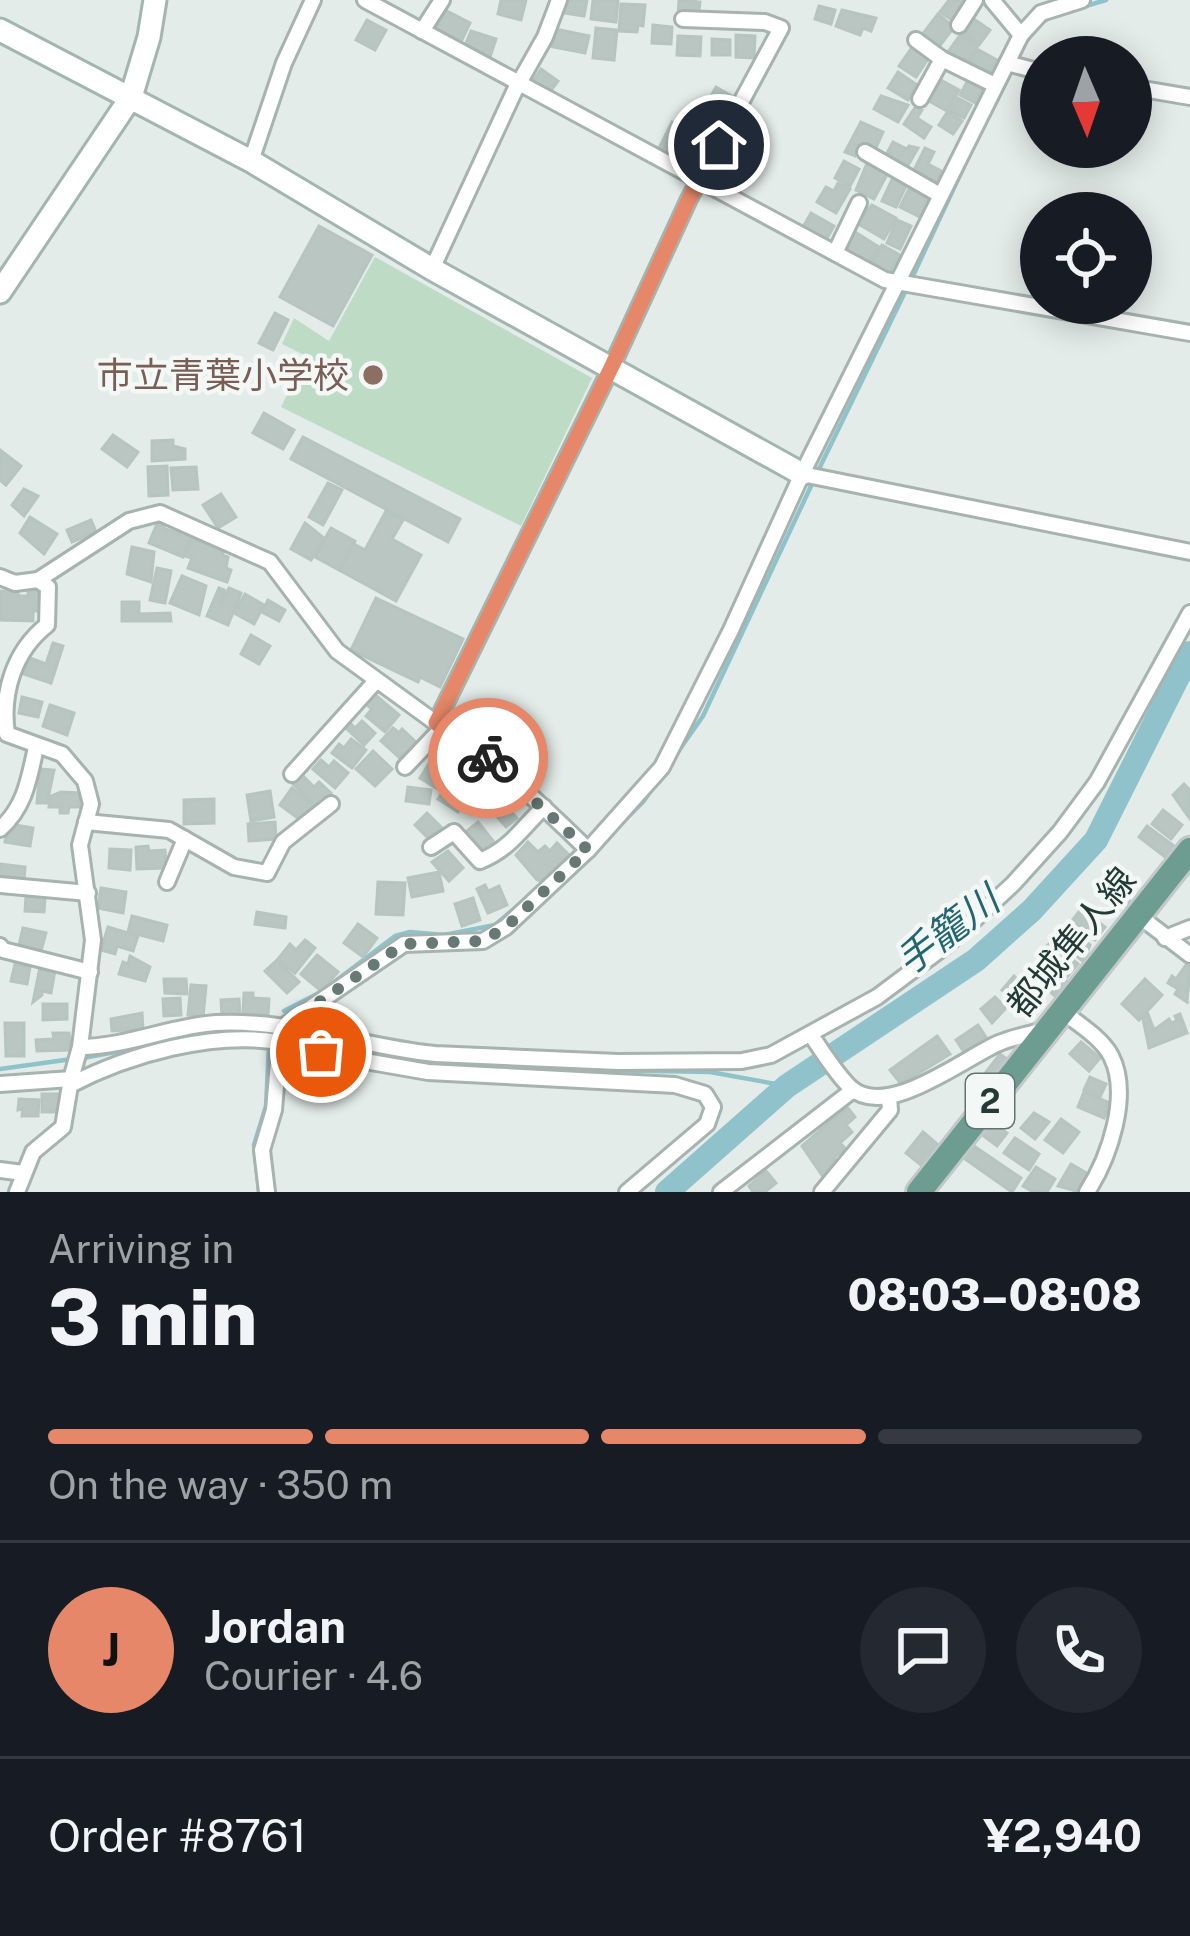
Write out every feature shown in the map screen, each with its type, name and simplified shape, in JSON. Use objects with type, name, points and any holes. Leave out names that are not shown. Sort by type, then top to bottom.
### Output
[{"type":"main road","name":"都城隼人線","points":[[924,1190],[1190,850]]},
{"type":"street","points":[[0,292],[131,97],[155,0]]},
{"type":"street","points":[[251,161],[284,63],[313,0]]},
{"type":"street","points":[[365,0],[896,283],[1190,333]]},
{"type":"street","points":[[422,31],[442,0]]},
{"type":"street","points":[[432,269],[559,0]]},
{"type":"street","points":[[958,25],[975,0]]},
{"type":"street","points":[[992,0],[1021,35]]},
{"type":"street","points":[[267,1192],[262,1150],[274,1110],[280,1039],[404,944],[483,941],[506,927],[588,850],[662,767],[1021,35],[1041,13],[1082,0]]},
{"type":"street","points":[[406,767],[440,725],[700,178],[781,28],[765,22],[683,19]]},
{"type":"street","points":[[0,30],[251,161],[432,269],[802,474],[1190,552]]},
{"type":"street","points":[[916,40],[942,59],[995,85]]},
{"type":"street","points":[[920,99],[942,59]]},
{"type":"street","points":[[1006,63],[1020,68]]},
{"type":"street","points":[[1152,91],[1190,97]]},
{"type":"street","points":[[865,152],[940,195]]},
{"type":"street","points":[[835,254],[860,203]]},
{"type":"street","points":[[0,577],[15,583],[38,580],[129,521],[160,513],[269,562],[337,651],[375,682],[474,746],[588,850]]},
{"type":"street","points":[[17,1192],[33,1152],[63,1127],[80,1048],[93,940],[80,845],[91,804],[85,782],[62,754],[3,731],[13,673],[28,640],[47,625],[48,587],[38,580]]},
{"type":"street","points":[[0,1084],[71,1079],[201,1044],[255,1038],[618,1062],[742,1061],[771,1055],[877,998],[948,944],[1013,884],[1097,782],[1190,613]]},
{"type":"street","points":[[292,774],[375,682]]},
{"type":"street","points":[[0,829],[23,800],[37,747]]},
{"type":"street","points":[[86,822],[169,830],[234,867],[267,873],[283,842],[331,803]]},
{"type":"street","points":[[431,847],[454,832],[480,861],[516,840],[518,831],[544,807]]},
{"type":"street","points":[[167,882],[185,839]]},
{"type":"street","points":[[0,885],[88,893]]},
{"type":"street","points":[[1139,916],[1190,955]]},
{"type":"street","points":[[1165,938],[1190,928]]},
{"type":"street","points":[[0,946],[90,972]]},
{"type":"street","points":[[811,1035],[853,1090],[889,1096],[1054,1020],[1108,1050],[1115,1068],[1114,1120],[1102,1168],[1088,1192]]},
{"type":"street","points":[[80,1048],[215,1023],[428,1072],[676,1085],[705,1094],[712,1107],[707,1124],[627,1192]]},
{"type":"street","points":[[721,1192],[853,1090]]},
{"type":"street","points":[[822,1192],[890,1110],[889,1096]]},
{"type":"street","points":[[0,1170],[23,1174]]},
{"type":"green space","points":[[375,257],[592,378],[521,526],[281,407],[306,356],[282,344],[294,318],[329,341]]},
{"type":"building","points":[[501,0],[526,0],[521,20],[498,14]]},
{"type":"building","points":[[566,0],[587,0],[584,16],[564,13]]},
{"type":"building","points":[[593,0],[618,0],[616,22],[591,19]]},
{"type":"building","points":[[679,0],[700,2],[698,17],[678,16]]},
{"type":"building","points":[[949,0],[970,0],[955,22],[940,12]]},
{"type":"building","points":[[621,4],[645,5],[643,26],[638,25],[637,32],[619,31]]},
{"type":"building","points":[[819,6],[835,10],[831,24],[815,19]]},
{"type":"building","points":[[445,10],[470,23],[460,44],[434,32]]},
{"type":"building","points":[[842,10],[876,18],[871,31],[863,28],[860,35],[836,26]]},
{"type":"building","points":[[938,14],[954,27],[938,48],[922,35]]},
{"type":"building","points":[[971,17],[990,30],[979,45],[960,32]]},
{"type":"building","points":[[367,20],[386,30],[375,50],[356,40]]},
{"type":"building","points":[[653,25],[672,27],[671,44],[652,43]]},
{"type":"building","points":[[596,28],[617,30],[614,60],[593,58]]},
{"type":"building","points":[[471,31],[496,39],[490,57],[464,48]]},
{"type":"building","points":[[552,31],[589,36],[585,53],[549,46]]},
{"type":"building","points":[[736,35],[755,36],[754,58],[736,57]]},
{"type":"building","points":[[960,35],[977,47],[963,67],[946,55]]},
{"type":"building","points":[[678,36],[701,37],[700,56],[677,55]]},
{"type":"building","points":[[712,39],[730,40],[730,55],[712,55]]},
{"type":"building","points":[[913,46],[930,56],[916,77],[899,66]]},
{"type":"building","points":[[977,49],[997,60],[988,76],[968,64]]},
{"type":"building","points":[[541,69],[558,81],[550,92],[533,81]]},
{"type":"building","points":[[898,72],[917,85],[908,100],[888,88]]},
{"type":"building","points":[[939,79],[959,90],[947,111],[927,100]]},
{"type":"building","points":[[968,80],[983,88],[975,103],[960,95]]},
{"type":"building","points":[[716,87],[737,99],[727,117],[706,105]]},
{"type":"building","points":[[881,96],[908,105],[898,122],[874,109]]},
{"type":"building","points":[[958,98],[971,105],[964,118],[950,111]]},
{"type":"building","points":[[916,106],[922,110],[917,118],[931,127],[924,138],[904,124]]},
{"type":"building","points":[[948,111],[962,121],[953,134],[939,125]]},
{"type":"building","points":[[672,122],[690,131],[673,163],[656,154]]},
{"type":"building","points":[[861,122],[883,132],[874,152],[858,151],[855,156],[845,152]]},
{"type":"building","points":[[893,142],[918,148],[906,169],[885,157]]},
{"type":"building","points":[[686,147],[709,155],[698,175],[677,164]]},
{"type":"building","points":[[925,148],[934,152],[928,164],[941,171],[933,187],[911,176]]},
{"type":"building","points":[[870,156],[891,167],[874,199],[856,190]]},
{"type":"building","points":[[844,161],[859,169],[850,186],[835,178]]},
{"type":"building","points":[[895,173],[909,180],[896,207],[882,201]]},
{"type":"building","points":[[838,183],[850,189],[836,213],[817,202],[826,187],[834,191]]},
{"type":"building","points":[[910,187],[930,197],[920,217],[900,207]]},
{"type":"building","points":[[872,205],[896,218],[884,239],[857,223]]},
{"type":"building","points":[[811,213],[834,226],[825,242],[802,229]]},
{"type":"building","points":[[897,220],[911,226],[900,249],[887,243]]},
{"type":"building","points":[[319,226],[372,255],[333,326],[280,297]]},
{"type":"building","points":[[855,232],[879,247],[868,265],[844,250]]},
{"type":"building","points":[[882,245],[900,255],[888,275],[870,266]]},
{"type":"building","points":[[275,313],[288,320],[273,350],[259,343]]},
{"type":"building","points":[[264,413],[294,430],[283,449],[253,433]]},
{"type":"building","points":[[113,435],[138,452],[127,467],[102,449]]},
{"type":"building","points":[[303,437],[460,519],[448,542],[291,459]]},
{"type":"building","points":[[173,440],[173,446],[185,449],[185,459],[152,461],[152,441]]},
{"type":"building","points":[[0,450],[21,466],[6,485],[0,480]]},
{"type":"building","points":[[167,466],[168,495],[149,496],[148,467]]},
{"type":"building","points":[[196,467],[198,489],[173,490],[171,468]]},
{"type":"building","points":[[328,483],[342,490],[323,525],[309,517]]},
{"type":"building","points":[[24,489],[38,496],[24,516],[12,505]]},
{"type":"building","points":[[221,494],[236,517],[218,528],[203,505]]},
{"type":"building","points":[[386,511],[403,520],[392,539],[421,555],[396,601],[339,570],[354,544],[365,550]]},
{"type":"building","points":[[30,517],[57,534],[44,554],[20,533]]},
{"type":"building","points":[[159,519],[166,522],[163,528],[193,533],[183,557],[149,543]]},
{"type":"building","points":[[91,520],[96,532],[72,542],[67,530]]},
{"type":"building","points":[[305,523],[324,538],[311,560],[291,549]]},
{"type":"building","points":[[331,528],[355,541],[339,570],[315,557]]},
{"type":"building","points":[[192,539],[224,551],[226,568],[231,570],[227,582],[188,568],[192,558],[185,556]]},
{"type":"building","points":[[132,547],[154,552],[151,582],[127,574]]},
{"type":"building","points":[[157,568],[171,571],[165,603],[150,600]]},
{"type":"building","points":[[182,576],[206,586],[199,615],[170,603]]},
{"type":"building","points":[[28,586],[44,592],[44,611],[33,611],[33,621],[0,620],[1,591],[28,596]]},
{"type":"building","points":[[219,588],[224,590],[220,604],[229,588],[241,593],[228,625],[207,616]]},
{"type":"building","points":[[245,594],[264,605],[254,624],[234,613]]},
{"type":"building","points":[[376,598],[463,639],[440,687],[420,677],[418,682],[351,650]]},
{"type":"building","points":[[268,600],[285,610],[279,621],[262,612]]},
{"type":"building","points":[[122,602],[139,602],[139,614],[170,613],[171,621],[122,621]]},
{"type":"building","points":[[251,635],[270,646],[259,664],[241,654]]},
{"type":"building","points":[[53,643],[63,646],[51,683],[24,674],[30,658],[46,664]]},
{"type":"building","points":[[374,694],[399,715],[385,732],[366,716],[372,709],[366,704]]},
{"type":"building","points":[[22,697],[42,702],[38,717],[19,713]]},
{"type":"building","points":[[50,705],[74,713],[67,735],[43,726]]},
{"type":"building","points":[[362,721],[375,733],[364,745],[345,727],[349,722],[355,728]]},
{"type":"building","points":[[393,728],[399,733],[402,729],[419,745],[403,761],[381,741]]},
{"type":"building","points":[[351,739],[366,750],[352,768],[332,753]]},
{"type":"building","points":[[373,751],[392,769],[375,786],[356,769]]},
{"type":"building","points":[[435,754],[451,764],[436,788],[420,778]]},
{"type":"building","points":[[321,760],[329,767],[334,761],[348,773],[335,788],[313,769]]},
{"type":"building","points":[[40,769],[54,770],[47,803],[37,803]]},
{"type":"building","points":[[476,773],[497,796],[490,804],[466,786]]},
{"type":"building","points":[[302,775],[314,787],[319,782],[331,793],[318,808],[293,784]]},
{"type":"building","points":[[448,784],[468,797],[458,812],[438,799]]},
{"type":"building","points":[[1184,784],[1190,790],[1190,819],[1173,795]]},
{"type":"building","points":[[408,787],[431,790],[429,804],[406,801]]},
{"type":"building","points":[[292,788],[315,806],[303,822],[280,805]]},
{"type":"building","points":[[270,791],[274,817],[251,821],[247,795]]},
{"type":"building","points":[[80,793],[79,807],[60,813],[60,807],[49,807],[51,796]]},
{"type":"building","points":[[214,799],[214,823],[184,824],[184,800]]},
{"type":"building","points":[[502,802],[517,818],[506,827],[492,811]]},
{"type":"building","points":[[1163,810],[1182,825],[1171,839],[1152,824]]},
{"type":"building","points":[[427,813],[443,829],[431,841],[415,825]]},
{"type":"building","points":[[275,822],[276,839],[249,841],[248,824]]},
{"type":"building","points":[[478,822],[494,842],[483,851],[467,831]]},
{"type":"building","points":[[1147,826],[1178,849],[1169,860],[1139,837]]},
{"type":"building","points":[[8,827],[33,828],[30,846],[5,842]]},
{"type":"building","points":[[528,842],[538,852],[545,846],[550,851],[557,843],[569,855],[542,881],[537,880],[516,855]]},
{"type":"building","points":[[148,846],[149,851],[165,850],[166,868],[137,869],[136,847]]},
{"type":"building","points":[[110,849],[131,850],[130,870],[109,868]]},
{"type":"building","points":[[448,851],[463,868],[449,881],[432,862]]},
{"type":"building","points":[[0,864],[25,867],[24,880],[0,877]]},
{"type":"building","points":[[439,872],[443,891],[412,897],[408,878]]},
{"type":"building","points":[[1111,881],[1125,889],[1121,894],[1130,901],[1125,907],[1104,890]]},
{"type":"building","points":[[378,882],[405,883],[403,915],[376,914]]},
{"type":"building","points":[[485,885],[488,891],[499,886],[507,905],[488,913],[477,889]]},
{"type":"building","points":[[101,888],[126,892],[123,913],[98,908]]},
{"type":"building","points":[[26,896],[45,897],[44,912],[25,911]]},
{"type":"building","points":[[473,898],[480,920],[462,926],[455,904]]},
{"type":"building","points":[[1081,909],[1105,927],[1095,940],[1071,922]]},
{"type":"building","points":[[257,912],[286,917],[285,928],[255,924]]},
{"type":"building","points":[[132,916],[167,925],[163,941],[128,932]]},
{"type":"building","points":[[358,924],[377,938],[363,957],[344,943]]},
{"type":"building","points":[[108,927],[138,936],[133,951],[117,946],[115,954],[101,950]]},
{"type":"building","points":[[23,928],[46,933],[41,951],[19,945]]},
{"type":"building","points":[[1060,933],[1069,940],[1075,933],[1090,945],[1084,962],[1055,939]]},
{"type":"building","points":[[305,940],[315,948],[295,973],[278,959],[290,944],[296,950]]},
{"type":"building","points":[[1051,942],[1078,964],[1067,977],[1041,952]]},
{"type":"building","points":[[317,955],[338,972],[321,991],[301,974]]},
{"type":"building","points":[[130,956],[150,967],[145,981],[119,974]]},
{"type":"building","points":[[277,960],[299,982],[287,993],[265,971]]},
{"type":"building","points":[[41,962],[56,965],[51,993],[42,991],[33,1002]]},
{"type":"building","points":[[15,964],[30,967],[27,984],[11,981]]},
{"type":"building","points":[[1186,965],[1190,967],[1187,1002],[1168,983]]},
{"type":"building","points":[[1058,973],[1071,985],[1058,999],[1045,987]]},
{"type":"building","points":[[1014,976],[1033,994],[1026,1009],[1002,990]]},
{"type":"building","points":[[164,979],[186,979],[187,994],[165,993]]},
{"type":"building","points":[[1145,979],[1162,995],[1139,1020],[1122,1004]]},
{"type":"building","points":[[191,985],[206,986],[203,1017],[188,1015]]},
{"type":"building","points":[[244,993],[269,999],[268,1015],[243,1014]]},
{"type":"building","points":[[995,997],[1006,1008],[992,1023],[981,1009]]},
{"type":"building","points":[[180,998],[181,1015],[164,1016],[163,999]]},
{"type":"building","points":[[239,999],[240,1016],[222,1016],[221,1000]]},
{"type":"building","points":[[43,1004],[67,1004],[67,1019],[43,1020]]},
{"type":"building","points":[[142,1013],[143,1029],[112,1031],[111,1019]]},
{"type":"building","points":[[1148,1014],[1154,1030],[1169,1019],[1177,1021],[1175,1016],[1180,1014],[1187,1033],[1149,1048],[1143,1019]]},
{"type":"building","points":[[5,1023],[24,1023],[24,1056],[6,1056]]},
{"type":"building","points":[[978,1025],[988,1040],[966,1055],[956,1040]]},
{"type":"building","points":[[53,1033],[69,1033],[70,1050],[37,1051],[36,1040],[54,1039]]},
{"type":"building","points":[[937,1036],[950,1054],[901,1084],[890,1070]]},
{"type":"building","points":[[1081,1042],[1100,1058],[1089,1071],[1070,1054]]},
{"type":"building","points":[[1000,1054],[1011,1062],[990,1090],[979,1081]]},
{"type":"building","points":[[1090,1077],[1106,1084],[1100,1097],[1084,1090]]},
{"type":"building","points":[[1084,1092],[1110,1103],[1104,1118],[1078,1107]]},
{"type":"building","points":[[42,1094],[59,1094],[59,1112],[42,1112]]},
{"type":"building","points":[[19,1099],[39,1100],[38,1116],[22,1116]]},
{"type":"building","points":[[847,1107],[855,1117],[846,1125],[852,1132],[840,1143],[845,1148],[834,1158],[842,1168],[826,1181],[802,1146]]},
{"type":"building","points":[[1034,1113],[1049,1122],[1035,1139],[1021,1128]]},
{"type":"building","points":[[1061,1119],[1079,1132],[1063,1153],[1045,1140]]},
{"type":"building","points":[[990,1121],[1007,1133],[997,1146],[981,1134]]},
{"type":"building","points":[[923,1132],[937,1144],[931,1151],[937,1156],[926,1169],[906,1153]]},
{"type":"building","points":[[1015,1138],[1039,1154],[1029,1170],[1004,1153]]},
{"type":"building","points":[[971,1144],[1021,1178],[1012,1192],[962,1157]]},
{"type":"building","points":[[1071,1164],[1090,1175],[1080,1192],[1058,1186]]},
{"type":"building","points":[[1036,1167],[1055,1179],[1047,1192],[1023,1186]]},
{"type":"building","points":[[766,1171],[776,1183],[765,1192],[753,1192],[749,1186]]},
{"type":"waterway","points":[[1069,11],[1106,0]]},
{"type":"waterway","points":[[1030,36],[1052,16]]},
{"type":"waterway","points":[[912,278],[973,147]]},
{"type":"waterway","points":[[818,471],[907,288]]},
{"type":"waterway","points":[[609,836],[643,802],[703,716],[812,484]]},
{"type":"waterway","name":"手籠川","points":[[667,1192],[787,1086],[976,960],[1032,910],[1096,840],[1190,653]]},
{"type":"waterway","points":[[284,1011],[321,992],[395,936],[410,932],[444,935],[495,925],[530,895]]},
{"type":"waterway","points":[[183,1039],[221,1032],[270,1034]]},
{"type":"waterway","points":[[290,1038],[378,1057]]},
{"type":"waterway","points":[[83,1058],[154,1045]]},
{"type":"waterway","points":[[259,1192],[254,1145],[266,1106],[269,1047]]},
{"type":"waterway","points":[[0,1069],[72,1059]]},
{"type":"waterway","points":[[395,1060],[487,1068],[710,1072],[787,1086]]},
{"type":"way so far","points":[[321,1052],[279,1046],[281,1028],[404,944],[483,941],[534,905],[588,850],[488,758]]},
{"type":"place","name":"市立青葉小学校","points":[[373,375]]},
{"type":"route","points":[[488,758],[436,723],[719,145]]}]
